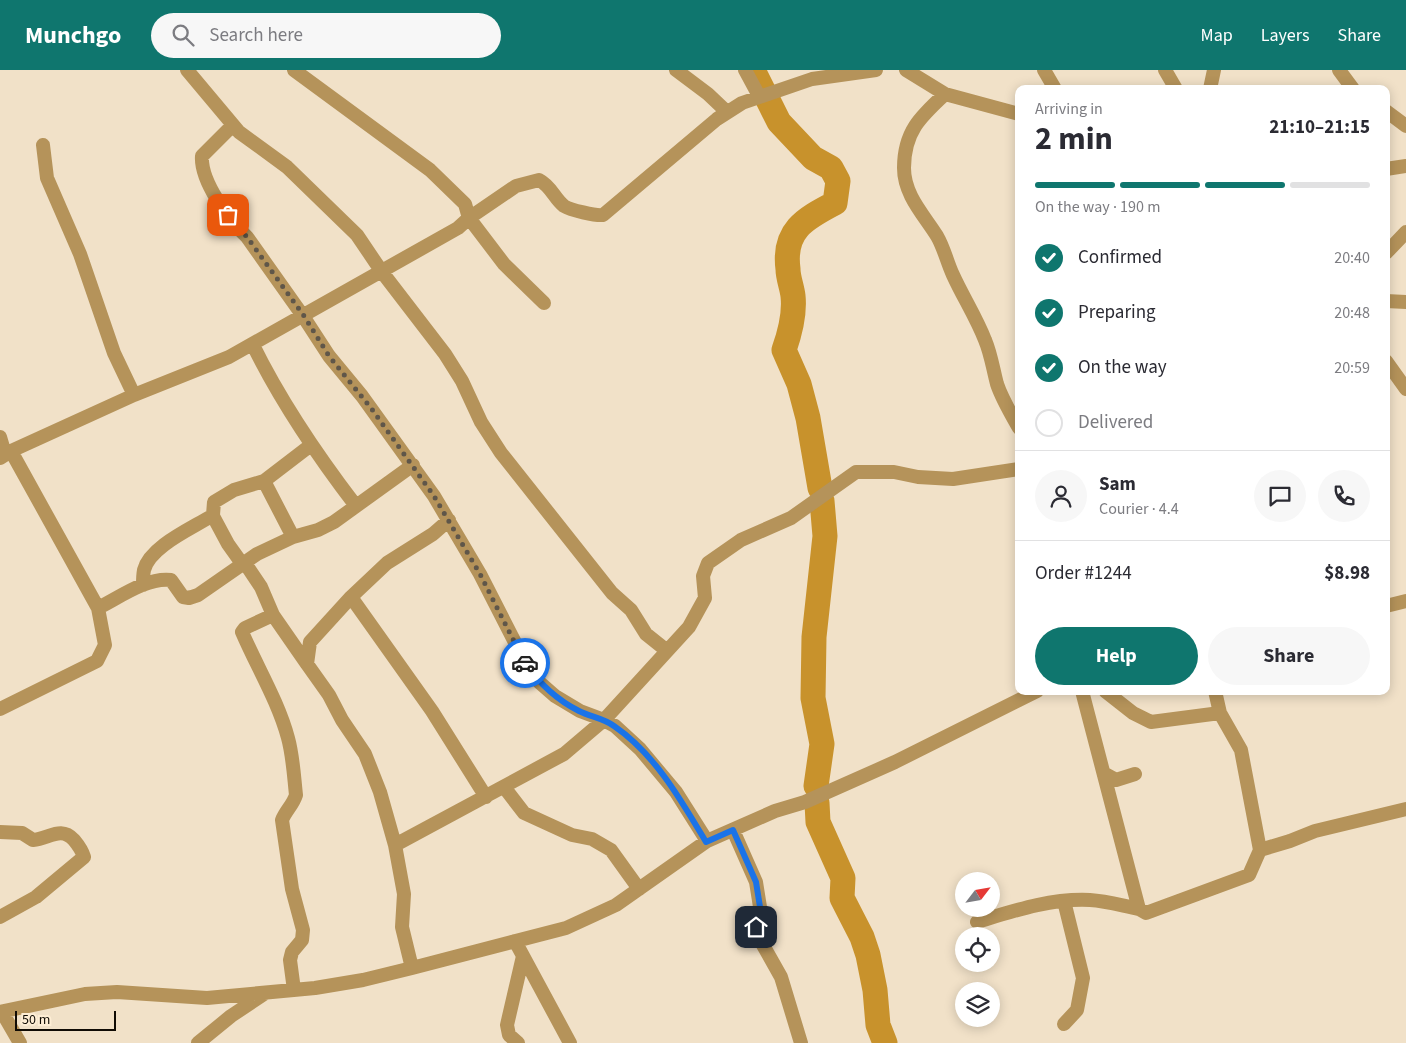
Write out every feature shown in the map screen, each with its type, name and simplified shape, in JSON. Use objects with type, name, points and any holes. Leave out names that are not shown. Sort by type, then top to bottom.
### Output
[{"type":"street","points":[[186,70],[233,125],[286,166],[358,235],[382,272],[445,354],[462,382],[481,422],[501,453],[612,593],[631,610],[646,634],[666,650]]},
{"type":"street","points":[[294,70],[430,170],[466,204],[469,218],[504,264],[544,304]]},
{"type":"street","points":[[676,70],[708,94],[727,112]]},
{"type":"street","points":[[745,70],[758,96]]},
{"type":"street","points":[[5,454],[134,395],[202,370],[252,345],[458,228],[469,218],[516,186],[539,180],[547,184],[564,207],[596,216],[603,215],[727,112],[758,96],[812,80],[876,70]]},
{"type":"street","points":[[906,70],[944,94],[1015,113]]},
{"type":"street","points":[[1044,70],[1053,85]]},
{"type":"street","points":[[1165,70],[1174,85]]},
{"type":"street","points":[[1211,85],[1214,70]]},
{"type":"street","points":[[1338,70],[1350,85]]},
{"type":"street","points":[[944,94],[919,118],[913,129],[904,168],[906,183],[912,199],[938,238],[952,274],[978,324],[991,355],[1003,399],[1015,421]]},
{"type":"street","points":[[1390,114],[1406,126]]},
{"type":"street","points":[[233,125],[202,156],[201,166],[219,202],[237,227],[247,237],[304,316],[329,356],[362,396],[413,465],[449,520],[480,574],[514,644],[530,670],[555,696],[580,711],[604,720],[640,749],[676,792],[706,842]]},
{"type":"street","points":[[42,145],[47,178],[80,254],[114,353],[134,395]]},
{"type":"street","points":[[1390,168],[1406,166]]},
{"type":"street","points":[[1390,249],[1406,232]]},
{"type":"street","points":[[1390,301],[1406,302]]},
{"type":"street","points":[[252,345],[270,381],[312,445],[356,506]]},
{"type":"street","points":[[1390,367],[1406,389]]},
{"type":"street","points":[[0,437],[5,454],[98,608],[105,645],[97,661],[0,709]]},
{"type":"street","points":[[312,445],[264,481],[234,490],[214,502],[213,516],[228,544],[261,587],[273,615],[329,695],[342,720],[365,754],[380,792],[395,845],[404,894],[402,927],[412,968]]},
{"type":"street","points":[[98,608],[143,585],[172,580],[183,597],[189,598],[198,595],[257,554],[293,537],[318,530],[356,506],[413,465]]},
{"type":"street","points":[[395,845],[564,754],[604,720],[689,627],[705,598],[703,576],[708,563],[741,540],[791,518],[856,472],[894,472],[918,477],[954,479],[1015,470]]},
{"type":"street","points":[[264,481],[293,537]]},
{"type":"street","points":[[143,585],[144,569],[157,549],[213,516]]},
{"type":"street","points":[[307,664],[310,642],[351,597],[387,563],[433,534],[449,520]]},
{"type":"street","points":[[351,597],[426,703],[486,797]]},
{"type":"street","points":[[1390,605],[1406,601]]},
{"type":"street","points":[[273,615],[245,628],[242,632],[259,673],[278,709],[288,739],[296,795],[282,820],[292,889],[303,930],[302,940],[290,960],[294,990]]},
{"type":"street","points":[[20,1043],[1,1012],[85,994],[117,992],[207,998],[264,994],[364,980],[566,928],[592,918],[639,889],[706,842],[775,811],[805,802],[886,766],[1029,695]]},
{"type":"street","points":[[1083,695],[1140,909]]},
{"type":"street","points":[[1110,695],[1133,713],[1151,722],[1220,713]]},
{"type":"street","points":[[977,922],[1021,909],[1064,901],[1090,900],[1140,909],[1146,913],[1171,906],[1219,885],[1249,875],[1260,850],[1241,750],[1220,713],[1216,695]]},
{"type":"street","points":[[1104,774],[1116,780],[1134,774]]},
{"type":"street","points":[[504,787],[524,813],[572,835],[592,839],[611,850],[639,889]]},
{"type":"street","points":[[1260,850],[1290,842],[1315,831],[1406,809]]},
{"type":"street","points":[[733,830],[756,882],[760,907],[754,915],[759,938],[781,977],[801,1043]]},
{"type":"street","points":[[0,832],[22,833],[33,840],[47,839],[59,832],[67,833],[82,849],[84,857],[36,897],[0,917]]},
{"type":"street","points":[[1064,901],[1079,952],[1083,978],[1076,1010],[1064,1024]]},
{"type":"street","points":[[515,941],[570,1043]]},
{"type":"street","points":[[518,1043],[509,1036],[508,1025],[523,956]]},
{"type":"street","points":[[198,1043],[231,1016],[264,994]]},
{"type":"waterway","points":[[753,70],[779,122],[813,158],[831,168],[838,181],[835,203],[805,221],[798,228],[792,236],[787,256],[793,296],[793,317],[784,350],[799,384],[808,418],[820,488]]},
{"type":"waterway","points":[[816,786],[822,744],[813,698],[814,637],[825,536],[822,501]]},
{"type":"waterway","points":[[817,803],[818,822],[843,878],[842,898],[862,937],[868,955],[875,990],[878,1025],[885,1043]]},
{"type":"way so far","points":[[228,215],[247,237],[304,316],[329,356],[362,396],[434,496],[480,574],[525,663]]},
{"type":"route","points":[[525,663],[539,682],[555,696],[580,711],[615,726],[640,749],[676,792],[706,842],[733,830],[756,882],[760,907],[754,915],[756,927]]}]
